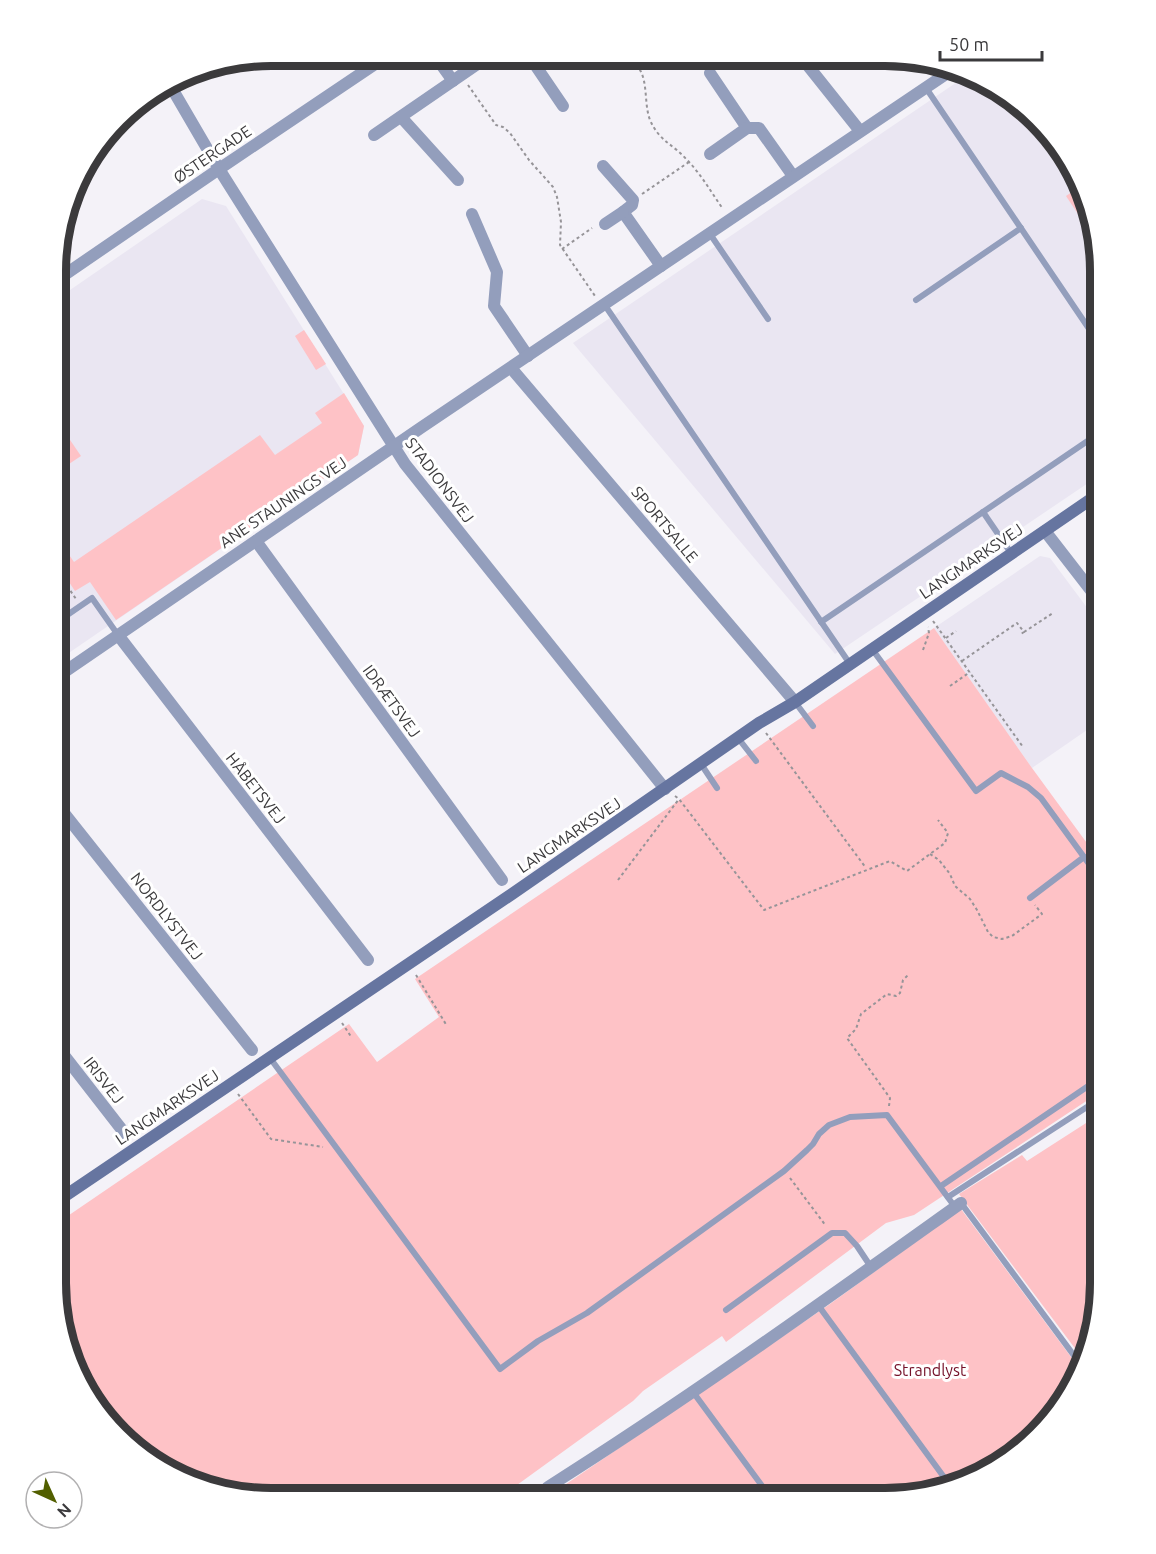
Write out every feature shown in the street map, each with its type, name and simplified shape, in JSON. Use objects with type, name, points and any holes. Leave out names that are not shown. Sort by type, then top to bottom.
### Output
[{"type":"main road","name":"LANGMARKSVEJ","points":[[66,1195],[1090,500]]},
{"type":"street","name":"ØSTERGADE","points":[[66,274],[372,66]]},
{"type":"street","points":[[445,66],[457,78]]},
{"type":"street","points":[[374,135],[474,66]]},
{"type":"street","points":[[536,66],[563,106]]},
{"type":"street","points":[[808,66],[860,131]]},
{"type":"street","points":[[710,73],[747,128]]},
{"type":"street","name":"ANE STAUNINGS VEJ","points":[[66,671],[944,75]]},
{"type":"street","name":"STADIONSVEJ","points":[[173,91],[219,169],[405,464],[665,789]]},
{"type":"street","points":[[401,117],[458,180]]},
{"type":"street","points":[[710,154],[747,128],[759,128],[794,176]]},
{"type":"street","points":[[603,166],[633,200],[632,205],[605,224]]},
{"type":"street","points":[[623,212],[661,266]]},
{"type":"street","points":[[472,214],[497,272],[494,306],[528,356]]},
{"type":"street","name":"SPORTSALLE","points":[[511,368],[795,702]]},
{"type":"street","points":[[1045,531],[1090,589]]},
{"type":"street","name":"IDRÆTSVEJ","points":[[256,541],[502,880]]},
{"type":"street","name":"HÅBETSVEJ","points":[[118,635],[368,960]]},
{"type":"street","name":"NORDLYSTVEJ","points":[[66,816],[252,1050]]},
{"type":"street","name":"IRISVEJ","points":[[66,1058],[126,1134]]},
{"type":"street","points":[[547,1488],[625,1438],[818,1305],[955,1202]]},
{"type":"lane","points":[[926,87],[1090,330]]},
{"type":"lane","points":[[916,300],[1022,228]]},
{"type":"lane","points":[[709,234],[768,319]]},
{"type":"lane","points":[[603,305],[850,664]]},
{"type":"lane","points":[[821,622],[1089,440],[1090,442]]},
{"type":"lane","points":[[983,512],[1012,554]]},
{"type":"lane","points":[[66,616],[92,598],[118,635]]},
{"type":"lane","points":[[872,649],[976,791],[1001,773],[1028,787],[1041,798],[1090,865]]},
{"type":"lane","points":[[795,702],[813,726]]},
{"type":"lane","points":[[738,738],[756,761]]},
{"type":"lane","points":[[701,764],[717,788]]},
{"type":"lane","points":[[1030,898],[1084,856]]},
{"type":"lane","points":[[270,1058],[500,1369],[538,1341],[587,1313],[752,1195],[801,1156],[829,1125],[850,1117],[887,1115],[1075,1358]]},
{"type":"lane","points":[[941,1186],[1090,1085]]},
{"type":"lane","points":[[955,1202],[1087,1107],[1090,1111]]},
{"type":"lane","points":[[726,1310],[832,1233],[845,1233],[871,1267]]},
{"type":"lane","points":[[818,1305],[945,1479]]},
{"type":"lane","points":[[692,1392],[764,1488]]},
{"type":"path","points":[[636,66],[643,79],[649,117],[654,128],[662,139],[682,153],[730,219]]},
{"type":"path","points":[[457,78],[496,125],[510,133],[553,187],[561,222],[560,245],[603,305]]},
{"type":"path","points":[[633,200],[689,162]]},
{"type":"path","points":[[562,249],[593,228],[605,224]]},
{"type":"path","points":[[66,584],[81,606]]},
{"type":"path","points":[[926,612],[1023,747]]},
{"type":"path","points":[[923,650],[929,633],[926,612]]},
{"type":"path","points":[[962,661],[1017,622],[1023,633],[1053,613]]},
{"type":"path","points":[[945,638],[956,631]]},
{"type":"path","points":[[950,686],[970,672]]},
{"type":"path","points":[[759,723],[867,869]]},
{"type":"path","points":[[665,789],[679,798],[764,910],[890,861],[907,871],[945,843],[948,833],[938,820]]},
{"type":"path","points":[[618,880],[679,798]]},
{"type":"path","points":[[930,854],[939,860],[950,874],[955,886],[970,899],[993,937],[1002,939],[1012,936],[1042,914],[1030,898]]},
{"type":"path","points":[[409,962],[447,1026]]},
{"type":"path","points":[[887,1115],[890,1098],[847,1038],[856,1029],[861,1014],[887,994],[896,996],[900,993],[903,980],[908,975]]},
{"type":"path","points":[[335,1013],[352,1038]]},
{"type":"path","points":[[231,1084],[271,1139],[338,1150]]},
{"type":"path","points":[[791,1180],[832,1233]]},
{"type":"shaded area","points":[[959,80],[988,93],[1010,108],[1048,146],[1069,180],[1083,218],[1090,271],[1090,482],[835,654],[573,343]]},
{"type":"shaded area","points":[[202,199],[226,206],[364,426],[358,455],[66,655],[66,293]]},
{"type":"shaded area","points":[[1040,556],[1050,558],[1090,612],[1090,728],[1032,768],[934,628]]},
{"type":"green space","points":[[1074,191],[1084,223],[1066,196]]},
{"type":"green space","points":[[304,330],[326,364],[316,370],[295,336]]},
{"type":"green space","points":[[344,393],[364,426],[358,455],[116,620],[90,582],[75,591],[66,578],[66,550],[74,562],[260,435],[275,455],[322,423],[315,413]]},
{"type":"green space","points":[[68,437],[81,456],[66,466],[66,438]]},
{"type":"green space","points":[[934,628],[1090,847],[1090,1099],[914,1215],[886,1223],[726,1342],[722,1336],[643,1391],[633,1401],[513,1488],[244,1486],[218,1481],[168,1461],[126,1428],[101,1397],[87,1374],[73,1336],[68,1310],[66,1217],[349,1024],[377,1062],[439,1017],[415,979]]},
{"type":"green space","points":[[1090,1120],[1090,1297],[1078,1352],[959,1194],[1022,1155],[1027,1161]]},
{"type":"green space","name":"Strandlyst","points":[[961,1209],[1074,1361],[1055,1397],[1020,1437],[976,1467],[925,1484],[885,1488],[560,1488],[830,1304]]}]
